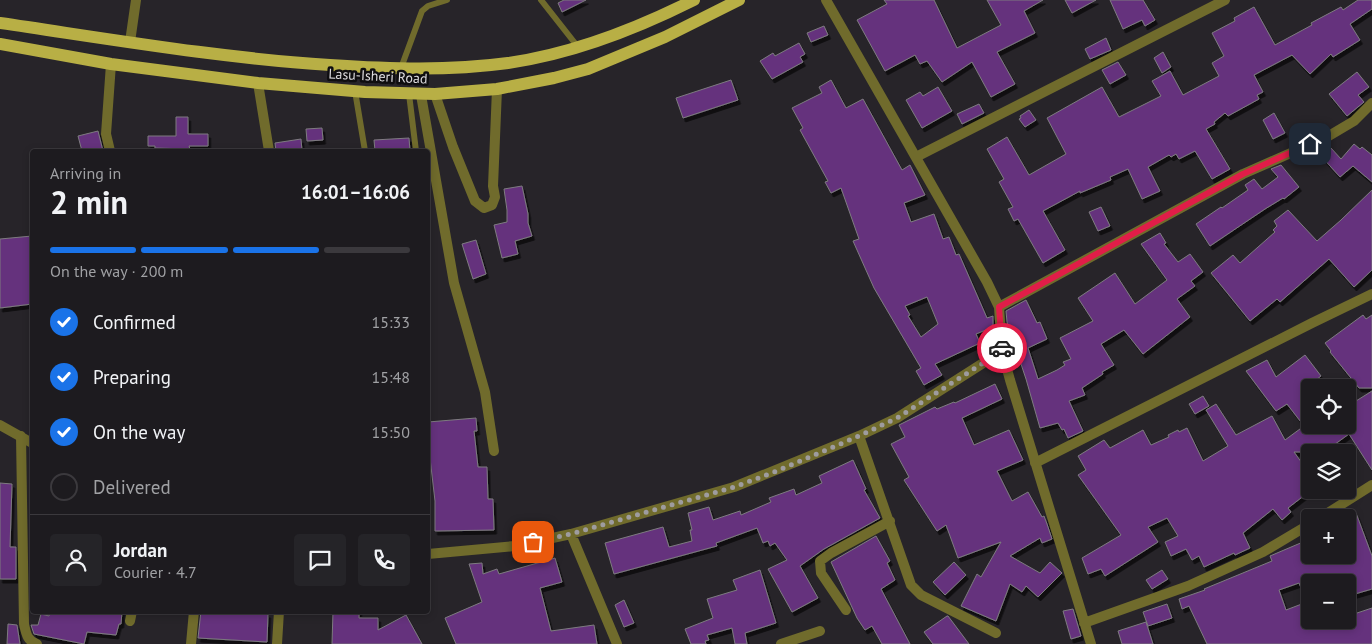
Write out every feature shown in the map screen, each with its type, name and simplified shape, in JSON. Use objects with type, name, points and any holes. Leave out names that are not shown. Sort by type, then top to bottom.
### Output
[{"type":"main road","name":"Lasu-Isheri Road","points":[[0,23],[267,61],[365,68],[481,66],[547,55],[578,47],[660,17],[694,0]]},
{"type":"main road","name":"Lasu-Isheri Road","points":[[0,44],[111,64],[258,83],[355,91],[435,94],[498,89],[588,69],[665,37],[740,0]]},
{"type":"street","points":[[130,42],[136,0]]},
{"type":"street","points":[[826,0],[916,156],[987,282],[999,307],[1002,351],[1091,644]]},
{"type":"street","points":[[916,156],[1225,0]]},
{"type":"street","points":[[110,149],[106,134],[111,64]]},
{"type":"street","points":[[258,83],[269,149]]},
{"type":"street","points":[[435,94],[453,147],[476,201],[484,208],[492,205],[495,196],[493,186],[498,89]]},
{"type":"street","points":[[415,94],[426,149]]},
{"type":"street","points":[[999,307],[1243,174],[1327,137],[1354,121],[1372,103]]},
{"type":"street","points":[[430,167],[454,283],[485,392],[494,451]]},
{"type":"street","points":[[1035,464],[1303,327],[1372,294]]},
{"type":"street","points":[[430,554],[515,546],[571,534],[734,487],[859,436],[897,418],[1002,351]]},
{"type":"street","points":[[0,425],[30,442]]},
{"type":"street","points":[[22,436],[24,624],[28,638],[32,643],[37,644]]},
{"type":"street","points":[[859,436],[911,585],[921,595],[996,633]]},
{"type":"street","points":[[1336,509],[1371,489]]},
{"type":"street","points":[[846,610],[821,573],[820,561],[890,521]]},
{"type":"street","points":[[1084,623],[1188,586],[1263,552],[1301,529]]},
{"type":"street","points":[[571,534],[617,644]]},
{"type":"street","points":[[191,644],[194,614]]},
{"type":"street","points":[[277,644],[279,614]]},
{"type":"street","points":[[782,644],[820,631]]},
{"type":"lane","points":[[401,68],[422,11],[428,6],[447,0]]},
{"type":"lane","points":[[541,0],[578,47]]},
{"type":"lane","points":[[355,91],[365,149]]},
{"type":"lane","points":[[415,94],[416,149]]},
{"type":"building","points":[[564,0],[586,0],[562,12],[558,3]]},
{"type":"building","points":[[884,0],[934,0],[957,48],[1001,25],[987,0],[1043,0],[1024,11],[1035,33],[997,52],[1015,84],[991,97],[972,62],[942,82],[927,61],[920,64],[915,55],[885,71],[857,20],[887,4]]},
{"type":"building","points":[[1065,0],[1096,0],[1072,13]]},
{"type":"building","points":[[1110,0],[1143,0],[1155,20],[1145,26],[1142,20],[1123,29]]},
{"type":"building","points":[[1358,0],[1372,0],[1372,9],[1350,24],[1360,40],[1333,57],[1331,54],[1310,74],[1292,55],[1254,75],[1263,92],[1257,95],[1259,99],[1228,116],[1225,113],[1214,122],[1215,124],[1206,129],[1230,169],[1212,179],[1195,151],[1179,159],[1176,154],[1171,157],[1169,155],[1148,167],[1160,191],[1142,199],[1128,169],[1110,177],[1111,180],[1080,193],[1080,191],[1043,211],[1065,250],[1043,263],[1018,219],[1014,221],[1008,209],[1013,207],[999,182],[1004,179],[987,149],[1007,137],[1029,175],[1066,154],[1047,118],[1102,87],[1119,117],[1161,96],[1152,81],[1170,71],[1183,95],[1219,76],[1212,63],[1224,56],[1212,33],[1235,21],[1234,18],[1254,7],[1275,45],[1312,25],[1311,23],[1341,7],[1343,10]]},
{"type":"building","points":[[824,26],[828,35],[811,42],[807,33]]},
{"type":"building","points":[[1106,38],[1111,50],[1090,59],[1085,49]]},
{"type":"building","points":[[799,43],[805,54],[800,57],[803,62],[772,79],[760,61],[773,53],[775,56]]},
{"type":"building","points":[[1163,52],[1171,67],[1162,73],[1154,58]]},
{"type":"building","points":[[1118,62],[1126,75],[1110,84],[1102,70]]},
{"type":"building","points":[[1357,72],[1369,87],[1358,95],[1364,102],[1347,116],[1329,94]]},
{"type":"building","points":[[731,80],[738,100],[683,118],[676,98]]},
{"type":"building","points":[[831,80],[846,108],[863,99],[902,170],[910,165],[925,195],[904,203],[911,222],[934,214],[943,239],[949,237],[956,255],[959,254],[987,318],[993,316],[993,327],[976,334],[980,343],[935,364],[942,375],[924,385],[916,371],[921,368],[874,288],[853,241],[859,239],[841,188],[831,193],[825,182],[828,181],[800,130],[803,128],[792,108],[822,93],[819,87]],"holes":[[[927,297],[938,324],[921,337],[908,316],[910,315],[905,306]]]},
{"type":"building","points":[[938,87],[952,111],[922,128],[906,100],[920,92],[923,96]]},
{"type":"building","points":[[979,104],[984,113],[962,124],[957,114]]},
{"type":"building","points":[[1029,110],[1036,120],[1025,127],[1019,119],[1021,118],[1020,116]]},
{"type":"building","points":[[1274,113],[1285,133],[1273,139],[1263,120]]},
{"type":"building","points":[[176,117],[188,117],[188,134],[208,134],[208,146],[189,146],[190,149],[148,146],[148,136],[176,136]]},
{"type":"building","points":[[322,128],[323,140],[307,141],[306,129]]},
{"type":"building","points":[[98,131],[102,149],[81,149],[78,136]]},
{"type":"building","points":[[409,138],[410,149],[375,149],[374,140]]},
{"type":"building","points":[[301,139],[302,149],[276,149],[275,143]]},
{"type":"building","points":[[1354,144],[1360,149],[1362,147],[1372,155],[1372,182],[1353,166],[1340,177],[1321,156],[1331,148],[1341,159]]},
{"type":"building","points":[[1281,165],[1299,187],[1284,199],[1265,209],[1210,246],[1196,224],[1248,190],[1245,185],[1254,179],[1262,189],[1278,177],[1271,169]]},
{"type":"building","points":[[522,186],[532,236],[515,241],[518,254],[502,258],[494,225],[507,222],[504,189]]},
{"type":"building","points":[[1372,190],[1372,270],[1354,287],[1329,259],[1280,302],[1277,299],[1250,321],[1211,273],[1233,255],[1240,263],[1275,232],[1273,230],[1277,226],[1274,221],[1288,210],[1317,241]]},
{"type":"building","points":[[1101,207],[1110,226],[1098,231],[1089,212]]},
{"type":"building","points":[[1160,233],[1166,243],[1164,244],[1178,262],[1190,254],[1203,272],[1191,281],[1195,286],[1177,299],[1190,317],[1143,354],[1124,330],[1101,344],[1114,365],[1082,388],[1085,395],[1069,401],[1083,431],[1068,438],[1064,429],[1062,430],[1058,423],[1040,428],[1007,322],[1006,311],[1026,300],[1037,323],[1040,322],[1047,339],[1028,348],[1038,379],[1057,370],[1065,365],[1063,362],[1071,359],[1060,338],[1093,321],[1078,298],[1115,273],[1135,304],[1167,280],[1141,244]]},
{"type":"building","points":[[30,236],[30,304],[0,308],[0,239]]},
{"type":"building","points":[[476,240],[486,274],[473,279],[462,244]]},
{"type":"building","points":[[1363,315],[1366,319],[1372,315],[1372,388],[1359,388],[1356,384],[1356,379],[1352,379],[1325,343]]},
{"type":"building","points":[[1305,355],[1321,376],[1317,379],[1301,379],[1301,422],[1287,404],[1276,411],[1246,371],[1267,360],[1276,377]]},
{"type":"building","points":[[995,384],[1002,399],[962,418],[974,445],[1009,430],[1023,460],[997,471],[1012,501],[1028,492],[1042,517],[1044,516],[1052,539],[1042,543],[1040,538],[1010,556],[1040,573],[1050,562],[1062,573],[1038,597],[1026,586],[1022,592],[1010,584],[996,621],[961,606],[977,574],[981,577],[1001,542],[958,558],[946,525],[937,531],[904,480],[909,477],[891,444],[905,437],[899,425],[935,407],[937,409],[955,403]]},
{"type":"building","points":[[1372,391],[1372,470],[1349,434],[1356,434],[1356,401]]},
{"type":"building","points":[[1203,396],[1209,406],[1195,414],[1189,404]]},
{"type":"building","points":[[1216,404],[1236,435],[1272,416],[1285,440],[1301,428],[1301,434],[1349,434],[1335,444],[1301,444],[1301,452],[1294,452],[1301,462],[1301,498],[1288,508],[1291,512],[1282,520],[1273,509],[1243,533],[1250,548],[1204,567],[1199,556],[1192,560],[1186,549],[1171,556],[1165,542],[1178,536],[1167,518],[1148,527],[1158,542],[1105,576],[1101,569],[1088,574],[1082,558],[1121,535],[1078,475],[1086,470],[1078,456],[1104,440],[1110,448],[1143,430],[1151,445],[1169,437],[1168,435],[1178,430],[1179,432],[1187,428],[1203,461],[1228,446],[1206,410]]},
{"type":"building","points":[[476,418],[477,431],[474,431],[478,467],[487,467],[488,499],[493,499],[494,530],[435,531],[435,501],[430,458],[430,422]]},
{"type":"building","points":[[853,460],[866,489],[864,490],[880,518],[824,549],[800,566],[818,598],[792,612],[768,569],[787,560],[775,543],[770,546],[768,541],[763,543],[757,528],[716,543],[717,546],[614,574],[605,543],[663,527],[669,547],[692,541],[690,530],[692,530],[688,513],[709,507],[713,520],[740,511],[741,515],[771,502],[769,498],[794,489],[796,495],[822,483],[819,476]]},
{"type":"building","points":[[0,483],[12,484],[10,547],[16,547],[16,579],[0,579]]},
{"type":"building","points":[[1356,513],[1372,556],[1372,589],[1356,594],[1356,574],[1301,574],[1301,588],[1299,583],[1279,590],[1286,610],[1301,604],[1301,629],[1356,629],[1356,613],[1372,608],[1372,644],[1207,644],[1189,606],[1182,609],[1179,599],[1205,590],[1272,561],[1270,556],[1301,543],[1301,564],[1356,564]]},
{"type":"building","points":[[876,536],[890,561],[887,563],[895,580],[881,589],[910,644],[882,644],[872,626],[865,630],[857,618],[831,562]]},
{"type":"building","points":[[555,558],[562,582],[540,588],[551,631],[594,625],[597,644],[456,644],[445,618],[482,602],[469,564],[482,563],[483,574],[497,569],[499,574]]},
{"type":"building","points":[[954,562],[966,575],[945,595],[933,582]]},
{"type":"building","points":[[760,570],[776,623],[745,633],[747,644],[735,644],[732,628],[707,635],[709,640],[705,641],[706,644],[691,644],[685,629],[713,618],[707,599],[737,590],[733,580]]},
{"type":"building","points":[[1162,570],[1168,579],[1152,589],[1146,580]]},
{"type":"building","points":[[624,600],[634,623],[624,627],[615,605]]},
{"type":"building","points":[[1167,604],[1172,618],[1148,626],[1143,612]]},
{"type":"building","points":[[1073,609],[1081,636],[1071,639],[1063,611]]},
{"type":"building","points":[[41,614],[49,616],[49,614],[122,614],[121,624],[119,624],[116,635],[87,632],[84,644],[34,634],[31,625],[38,625]]},
{"type":"building","points":[[201,614],[268,614],[267,642],[198,638]]},
{"type":"building","points":[[333,614],[359,614],[359,618],[378,618],[378,630],[406,615],[422,644],[332,644]]},
{"type":"building","points":[[947,616],[969,644],[933,644],[924,632]]},
{"type":"building","points":[[1146,622],[1153,644],[1122,644],[1118,631]]},
{"type":"building","points":[[8,624],[17,625],[20,644],[7,644]]},
{"type":"way so far","points":[[533,542],[571,534],[734,487],[772,473],[897,418],[1002,351],[1002,348]]},
{"type":"route","points":[[1002,348],[999,307],[1243,174],[1310,144]]}]
